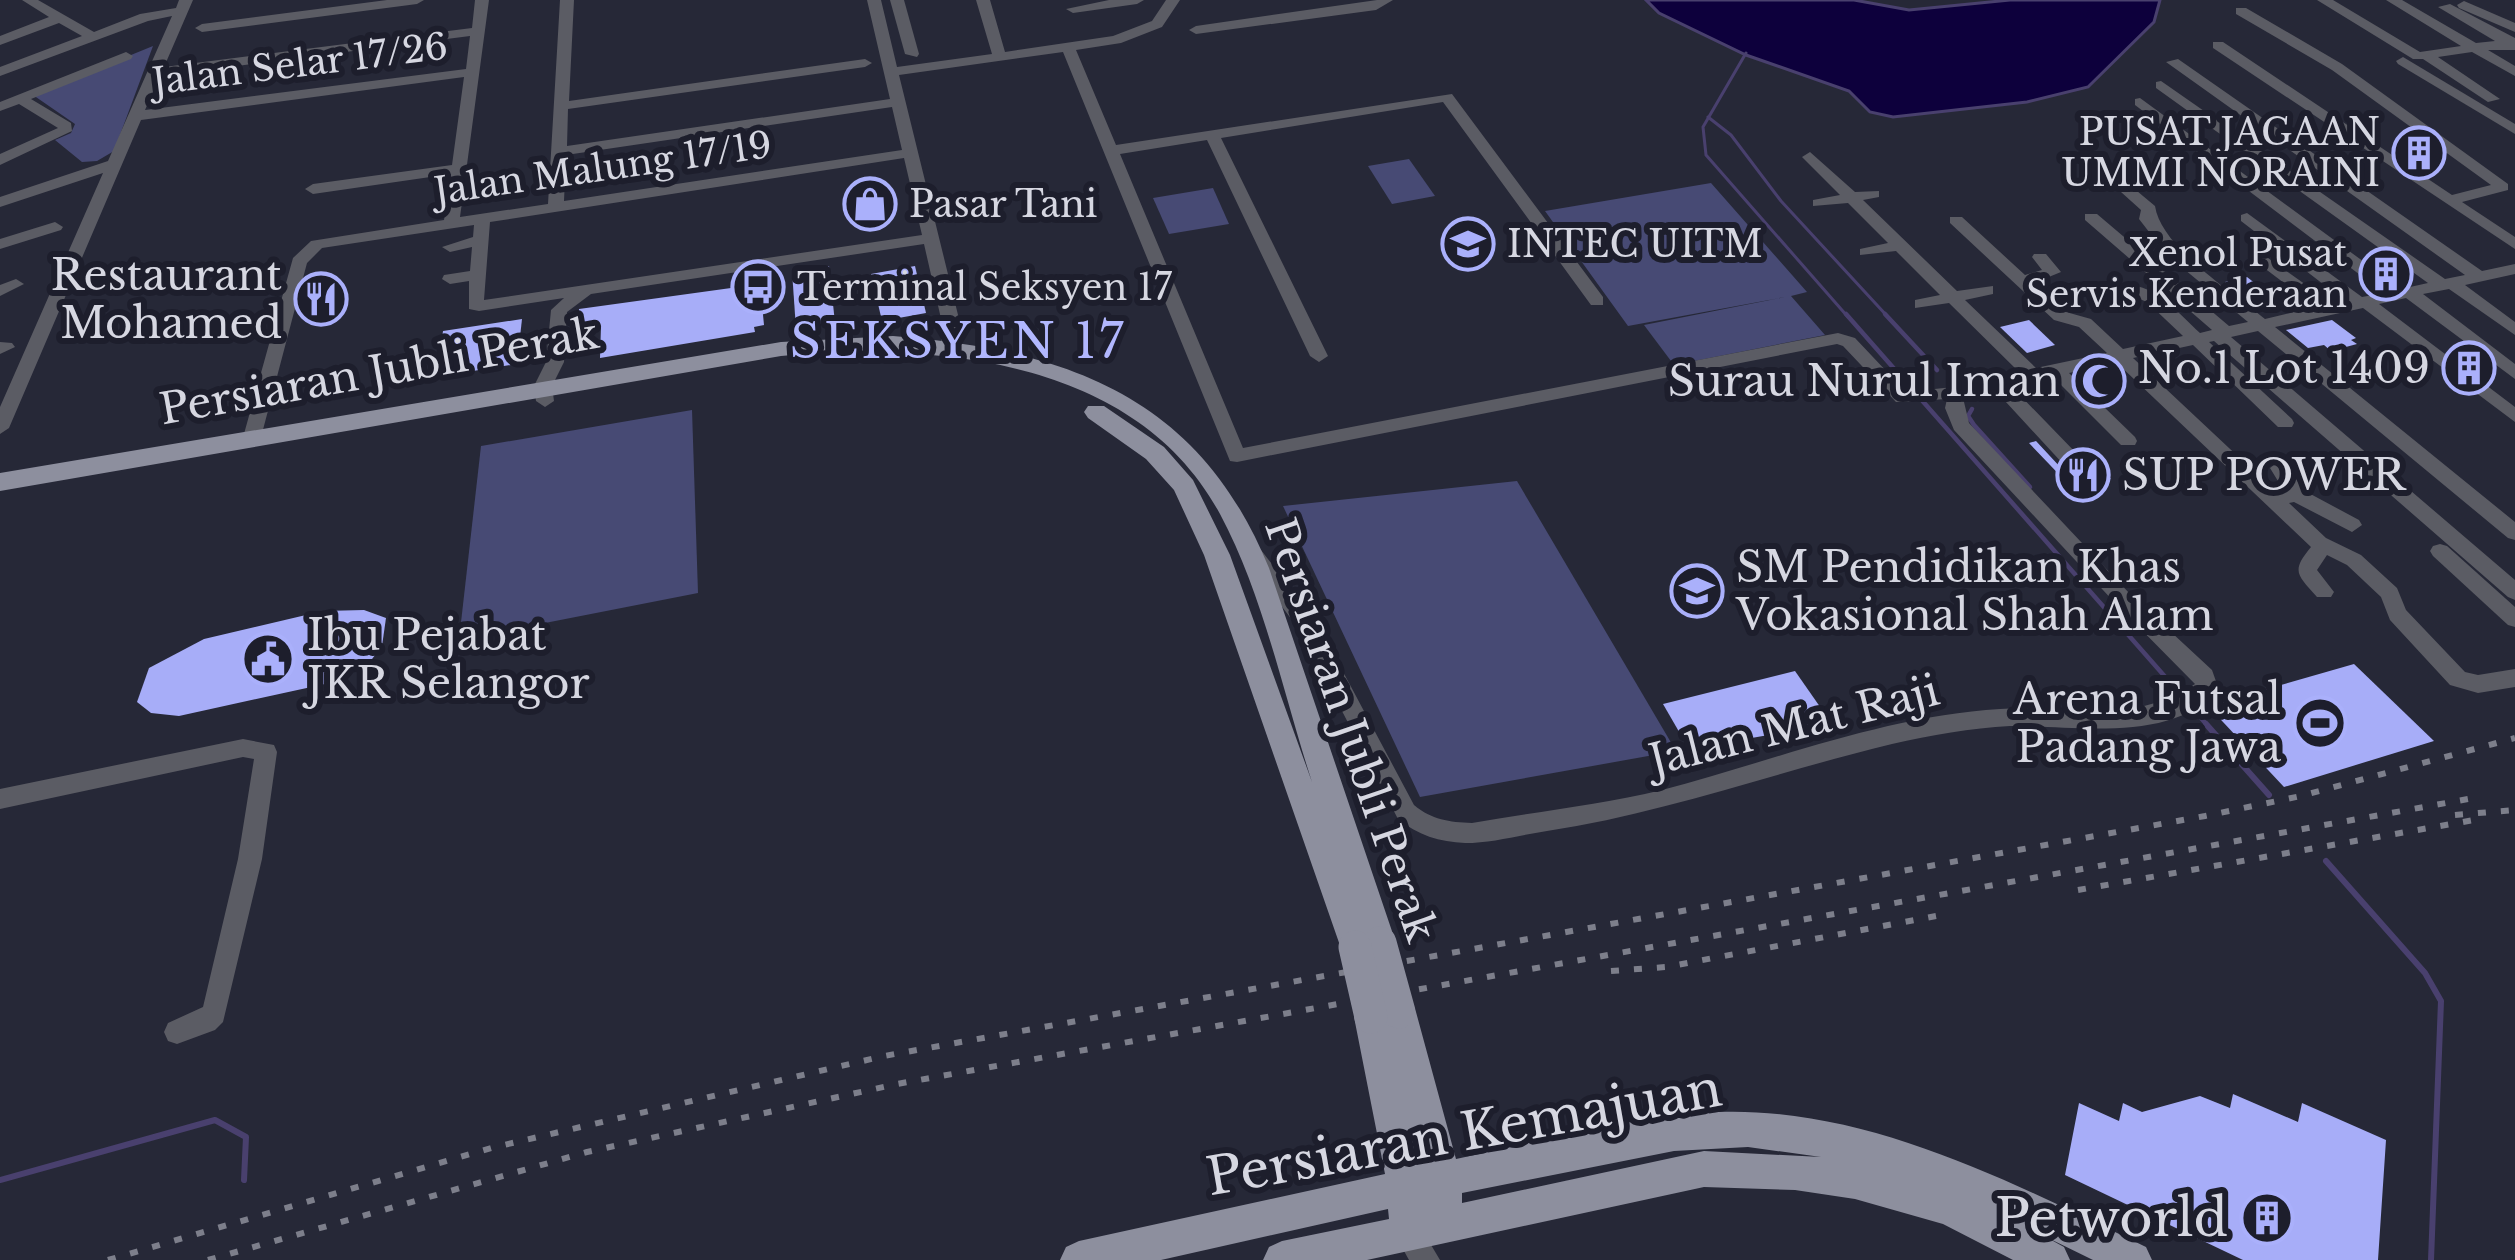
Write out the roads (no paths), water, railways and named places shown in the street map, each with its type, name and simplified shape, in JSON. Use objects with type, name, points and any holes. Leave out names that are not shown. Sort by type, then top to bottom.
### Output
[{"type":"main road","name":"Persiaran Jubli Perak","points":[[4,483],[544,393],[573,381],[822,344],[964,346],[1070,380],[1141,417],[1200,466],[1238,532],[1274,625],[1385,1014],[1443,1178],[1426,1243]]},
{"type":"main road","name":"Persiaran Jubli Perak","points":[[4,483],[544,393],[825,357],[964,346],[1123,428],[1155,452],[1184,486],[1217,555],[1367,945]]},
{"type":"main road","points":[[1217,555],[1238,532]]},
{"type":"main road","name":"Persiaran Jubli Perak","points":[[1385,1014],[1405,1187],[1426,1243]]},
{"type":"main road","name":"Persiaran Kemajuan","points":[[1079,1260],[1443,1178],[1690,1132],[1747,1130],[1867,1149],[1950,1174],[2133,1260]]},
{"type":"main road","name":"Persiaran Kemajuan","points":[[1282,1260],[1426,1243],[1704,1169],[1763,1168],[1823,1175],[1942,1205],[2051,1260]]},
{"type":"street","points":[[202,28],[417,0]]},
{"type":"street","points":[[452,220],[482,0]]},
{"type":"street","points":[[556,206],[567,0]]},
{"type":"street","points":[[874,0],[931,238],[964,346]]},
{"type":"street","points":[[897,0],[912,54]]},
{"type":"street","points":[[983,0],[1000,58]]},
{"type":"street","points":[[1082,30],[1071,4],[1137,0]]},
{"type":"street","points":[[891,72],[1069,49],[1142,33],[1168,14],[1173,0]]},
{"type":"street","points":[[2324,0],[2407,53],[2428,57],[2514,40]]},
{"type":"street","points":[[2393,0],[2515,72]]},
{"type":"street","points":[[1196,30],[1319,6],[1386,1]]},
{"type":"street","points":[[39,2],[91,36]]},
{"type":"street","points":[[2464,5],[2514,40]]},
{"type":"street","points":[[0,72],[183,6]]},
{"type":"street","points":[[0,428],[183,6]]},
{"type":"street","points":[[2445,7],[2514,40]]},
{"type":"street","points":[[2241,11],[2337,67],[2503,187],[2449,200]]},
{"type":"street","points":[[0,41],[60,18]]},
{"type":"street","points":[[153,73],[476,31]]},
{"type":"street","points":[[2218,45],[2515,244]]},
{"type":"street","points":[[1069,49],[1237,456],[1838,338],[1849,342],[1897,395],[1962,392],[2515,269]]},
{"type":"street","points":[[0,107],[126,56]]},
{"type":"street","points":[[2428,57],[2515,113]]},
{"type":"street","points":[[2403,61],[2515,130]]},
{"type":"street","points":[[561,106],[865,62]]},
{"type":"street","points":[[2173,62],[2480,277]]},
{"type":"street","name":"Jalan Selar 17/26","points":[[136,116],[472,72]]},
{"type":"street","points":[[2161,85],[2515,330]]},
{"type":"street","points":[[1110,151],[1447,97],[1597,302]]},
{"type":"street","points":[[0,160],[65,131],[66,126],[20,99]]},
{"type":"street","points":[[558,152],[898,102]]},
{"type":"street","points":[[2140,102],[2515,373]]},
{"type":"street","points":[[1212,135],[1319,356]]},
{"type":"street","name":"Jalan Malung 17/19","points":[[251,441],[299,262],[307,250],[331,240],[452,220],[482,231],[556,206],[910,153]]},
{"type":"street","points":[[1810,157],[2032,375]]},
{"type":"street","points":[[0,202],[116,164]]},
{"type":"street","points":[[313,189],[456,170]]},
{"type":"street","points":[[2106,182],[2149,209],[2147,219],[2174,252],[2515,533]]},
{"type":"street","points":[[1820,203],[1874,194]]},
{"type":"street","points":[[2091,217],[2214,336],[2515,592]]},
{"type":"street","points":[[2246,218],[2515,416]]},
{"type":"street","points":[[1956,220],[2060,316],[2085,322],[2271,502],[2323,546],[2362,566],[2390,592],[2396,614],[2458,679],[2478,684],[2515,678]]},
{"type":"street","points":[[0,244],[55,227]]},
{"type":"street","points":[[482,231],[475,305],[931,238]]},
{"type":"street","points":[[450,247],[482,231]]},
{"type":"street","points":[[1866,252],[1899,245]]},
{"type":"street","points":[[2022,281],[2054,272],[2040,257]]},
{"type":"street","points":[[2261,258],[2331,310]]},
{"type":"street","points":[[451,279],[478,275]]},
{"type":"street","points":[[515,301],[559,310],[590,289]]},
{"type":"street","points":[[2131,289],[2214,336],[2285,423]]},
{"type":"street","points":[[1921,304],[1987,290]]},
{"type":"street","points":[[544,393],[555,362],[559,310]]},
{"type":"street","points":[[555,362],[573,381]]},
{"type":"street","points":[[2055,369],[2128,441]]},
{"type":"street","points":[[1997,382],[2072,460]]},
{"type":"street","name":"Jalan Mat Raji","points":[[1238,532],[1309,627],[1406,812],[1421,826],[1442,832],[1472,833],[1658,800],[1914,729],[1991,718],[2106,723],[2197,696],[2207,687],[2192,661],[2123,599],[1961,426],[1954,408],[1962,392]]},
{"type":"street","points":[[2278,468],[2296,495],[2352,525]]},
{"type":"street","points":[[2271,502],[2296,495]]},
{"type":"street","points":[[2323,546],[2307,565],[2307,572],[2324,592]]},
{"type":"street","points":[[2440,551],[2515,619]]},
{"type":"street","points":[[1274,625],[1285,619],[1309,627]]},
{"type":"street","points":[[0,799],[243,748],[266,752],[250,859],[214,1013],[206,1022],[177,1032]]},
{"type":"waterway","points":[[1709,117],[1746,53]]},
{"type":"waterway","points":[[1709,117],[1731,135],[1781,201],[1888,317]]},
{"type":"waterway","points":[[1709,117],[1703,127],[1706,155],[1848,317]]},
{"type":"waterway","points":[[1846,314],[2182,696]]},
{"type":"waterway","points":[[1885,314],[1937,370]]},
{"type":"waterway","points":[[1972,409],[1968,416],[1974,425],[2030,487]]},
{"type":"waterway","points":[[2189,705],[2209,727]]},
{"type":"waterway","points":[[2206,724],[2269,795]]},
{"type":"waterway","points":[[2326,861],[2425,973],[2441,1001],[2431,1260]]},
{"type":"waterway","points":[[0,1180],[215,1120],[246,1137],[244,1180]]},
{"type":"railway","points":[[108,1260],[491,1148],[884,1056],[2205,816],[2301,796],[2515,738]]},
{"type":"railway","points":[[208,1260],[587,1152],[897,1084],[2479,797]]},
{"type":"railway","points":[[2455,815],[2515,810]]},
{"type":"railway","points":[[2078,890],[2474,820]]},
{"type":"railway","points":[[1611,971],[1666,967],[1936,916]]},
{"type":"place","name":"PUSAT JAGAAN UMMI NORAINI","points":[[2419,153]]},
{"type":"place","name":"Pasar Tani","points":[[870,204]]},
{"type":"place","name":"INTEC UITM","points":[[1468,244]]},
{"type":"place","name":"Xenol Pusat Servis Kenderaan","points":[[2386,274]]},
{"type":"place","name":"Terminal Seksyen 17","points":[[758,287]]},
{"type":"place","name":"Restaurant Mohamed","points":[[321,299]]},
{"type":"place","name":"No.1 Lot 1409","points":[[2469,368]]},
{"type":"place","name":"Surau Nurul Iman","points":[[2099,381]]},
{"type":"place","name":"SUP POWER","points":[[2083,475]]},
{"type":"place","name":"SM Pendidikan Khas Vokasional Shah Alam","points":[[1697,591]]},
{"type":"place","name":"Ibu Pejabat JKR Selangor","points":[[268,659]]},
{"type":"place","name":"Arena Futsal Padang Jawa","points":[[2320,723]]},
{"type":"place","name":"Petworld","points":[[2267,1218]]},
{"type":"district","name":"SEKSYEN 17","points":[[958,341]]}]
